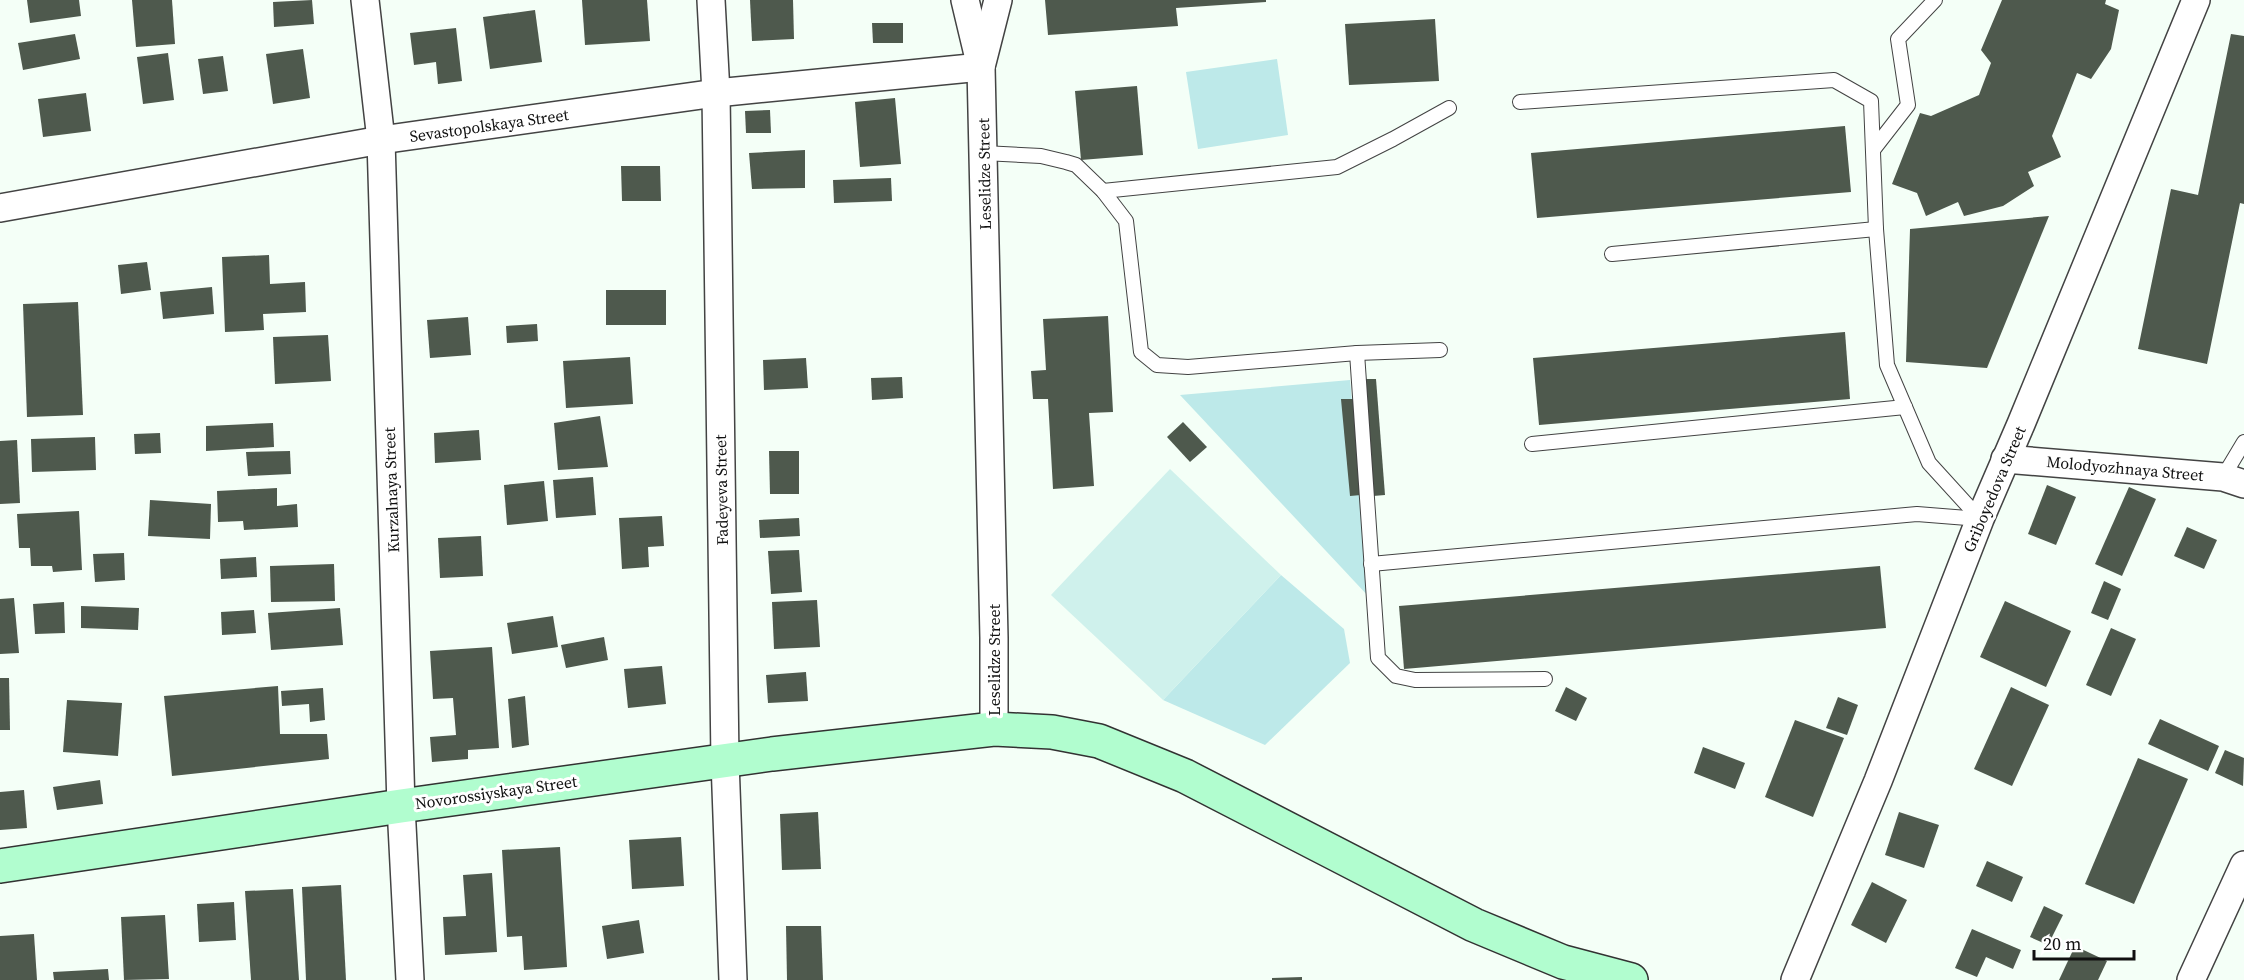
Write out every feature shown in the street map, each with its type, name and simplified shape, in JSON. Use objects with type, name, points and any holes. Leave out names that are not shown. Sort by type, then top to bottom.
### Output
[{"type":"street","name":"Kurzalnaya Street","points":[[365,0],[381,140],[401,806],[410,980]]},
{"type":"street","name":"Fadeyeva Street","points":[[711,0],[716,93],[725,761],[733,980]]},
{"type":"street","name":"Leselidze Street","points":[[965,0],[981,67],[994,626],[994,729],[1052,732],[1099,741],[1137,755],[1185,776],[1474,925],[1563,962],[1632,980]]},
{"type":"street","name":"Leselidze Street","points":[[981,67],[998,0]]},
{"type":"street","name":"Griboyedova Street","points":[[1795,980],[1878,781],[1980,519],[2196,0]]},
{"type":"street","name":"Sevastopolskaya Street","points":[[0,208],[381,140],[716,93],[981,67]]},
{"type":"street","name":"Molodyozhnaya Street","points":[[2005,459],[2234,480]]},
{"type":"street","name":"Novorossiyskaya Street","points":[[0,866],[401,806],[725,761],[994,729]]},
{"type":"street","points":[[2192,980],[2244,866]]},
{"type":"street","name":"Leselidze Street","points":[[1474,925],[1560,980]]},
{"type":"lane","points":[[1873,150],[1908,105],[1899,39],[1935,0]]},
{"type":"lane","points":[[1520,102],[1834,80],[1871,100],[1876,229],[1887,365],[1929,464],[1980,519]]},
{"type":"lane","points":[[1103,192],[1336,166],[1393,139],[1449,108]]},
{"type":"lane","points":[[983,153],[1041,156],[1076,165],[1103,192],[1126,221],[1142,352],[1157,365],[1188,367],[1357,353],[1440,350]]},
{"type":"lane","points":[[1612,254],[1876,229]]},
{"type":"lane","points":[[1357,353],[1378,658],[1396,676],[1415,681],[1545,679]]},
{"type":"lane","points":[[1532,444],[1905,407]]},
{"type":"lane","points":[[2234,480],[2244,442]]},
{"type":"lane","points":[[1371,564],[1917,514],[1980,519]]},
{"type":"shaded area","points":[[1277,59],[1288,135],[1198,149],[1186,72]]},
{"type":"shaded area","points":[[1350,380],[1370,598],[1180,395]]},
{"type":"shaded area","points":[[1170,469],[1281,575],[1163,700],[1051,595]]},
{"type":"shaded area","points":[[1281,575],[1344,629],[1350,663],[1265,745],[1163,700]]},
{"type":"building","points":[[27,0],[79,0],[81,16],[30,23]]},
{"type":"building","points":[[132,0],[172,0],[175,44],[136,47]]},
{"type":"building","points":[[312,0],[314,24],[274,27],[273,2]]},
{"type":"building","points":[[582,0],[647,0],[650,41],[585,45]]},
{"type":"building","points":[[750,0],[793,0],[794,39],[752,41]]},
{"type":"building","points":[[1045,0],[1266,0],[1266,2],[1176,8],[1178,26],[1048,35]]},
{"type":"building","points":[[2002,0],[2106,0],[2105,4],[2119,10],[2111,49],[2091,79],[2077,73],[2052,136],[2061,157],[2028,172],[2034,186],[2003,206],[1964,216],[1958,202],[1926,216],[1917,193],[1892,184],[1920,113],[1931,116],[1979,95],[1991,63],[1981,50]]},
{"type":"building","points":[[535,10],[542,62],[490,69],[483,17]]},
{"type":"building","points":[[1435,19],[1439,81],[1349,85],[1345,24]]},
{"type":"building","points":[[872,23],[903,23],[903,43],[873,43]]},
{"type":"building","points":[[456,28],[462,81],[438,84],[436,62],[414,65],[410,33]]},
{"type":"building","points":[[75,34],[80,59],[23,70],[18,43]]},
{"type":"building","points":[[2231,34],[2244,36],[2244,204],[2240,203],[2207,364],[2138,349],[2171,189],[2198,195]]},
{"type":"building","points":[[303,49],[310,98],[273,104],[266,54]]},
{"type":"building","points":[[168,53],[174,100],[143,104],[137,57]]},
{"type":"building","points":[[223,56],[228,91],[203,94],[198,59]]},
{"type":"building","points":[[1137,86],[1143,155],[1081,160],[1075,91]]},
{"type":"building","points":[[86,93],[91,131],[43,137],[38,99]]},
{"type":"building","points":[[895,98],[901,164],[860,167],[855,102]]},
{"type":"building","points":[[770,110],[771,133],[746,133],[745,111]]},
{"type":"building","points":[[1845,126],[1851,192],[1537,218],[1531,153]]},
{"type":"building","points":[[805,150],[805,188],[752,189],[749,153]]},
{"type":"building","points":[[621,166],[660,166],[661,201],[622,201]]},
{"type":"building","points":[[891,178],[892,201],[834,203],[833,180]]},
{"type":"building","points":[[2049,216],[1987,368],[1906,362],[1910,229]]},
{"type":"building","points":[[269,255],[270,284],[305,282],[306,312],[263,314],[264,330],[225,332],[222,257]]},
{"type":"building","points":[[147,262],[151,290],[121,294],[118,265]]},
{"type":"building","points":[[212,287],[214,314],[163,319],[160,292]]},
{"type":"building","points":[[606,290],[666,290],[666,325],[606,325]]},
{"type":"building","points":[[78,302],[83,415],[27,417],[23,304]]},
{"type":"building","points":[[1108,316],[1113,412],[1089,413],[1094,486],[1053,489],[1048,399],[1033,399],[1031,371],[1046,370],[1043,319]]},
{"type":"building","points":[[468,317],[471,355],[430,358],[427,320]]},
{"type":"building","points":[[537,324],[538,341],[507,343],[506,326]]},
{"type":"building","points":[[1845,332],[1850,399],[1539,425],[1533,358]]},
{"type":"building","points":[[328,335],[331,381],[275,384],[273,337]]},
{"type":"building","points":[[630,357],[633,404],[566,408],[563,361]]},
{"type":"building","points":[[806,358],[808,388],[764,390],[763,360]]},
{"type":"building","points":[[902,377],[903,398],[872,400],[871,378]]},
{"type":"building","points":[[1363,379],[1376,379],[1385,495],[1373,496]]},
{"type":"building","points":[[1341,399],[1353,399],[1361,495],[1350,496]]},
{"type":"building","points":[[600,416],[608,467],[558,470],[554,423]]},
{"type":"building","points":[[1183,422],[1207,447],[1190,462],[1167,437]]},
{"type":"building","points":[[273,423],[274,447],[206,451],[206,426]]},
{"type":"building","points":[[479,430],[481,460],[435,463],[434,433]]},
{"type":"building","points":[[160,433],[161,453],[135,454],[134,434]]},
{"type":"building","points":[[95,437],[96,470],[32,472],[31,439]]},
{"type":"building","points":[[17,440],[20,503],[0,504],[0,441]]},
{"type":"building","points":[[290,451],[291,474],[248,476],[246,452]]},
{"type":"building","points":[[769,451],[799,451],[799,494],[770,494]]},
{"type":"building","points":[[593,477],[596,515],[556,518],[553,480]]},
{"type":"building","points":[[544,481],[548,521],[507,525],[504,485]]},
{"type":"building","points":[[2047,485],[2076,497],[2056,545],[2028,534]]},
{"type":"building","points":[[2129,487],[2156,499],[2122,576],[2095,564]]},
{"type":"building","points":[[277,488],[277,506],[297,504],[298,527],[244,530],[243,521],[218,522],[217,491]]},
{"type":"building","points":[[150,500],[211,504],[210,539],[148,536]]},
{"type":"building","points":[[79,511],[82,570],[53,572],[52,566],[31,566],[30,548],[19,548],[17,514]]},
{"type":"building","points":[[662,516],[664,546],[648,547],[649,567],[622,569],[619,518]]},
{"type":"building","points":[[799,518],[800,536],[760,538],[759,520]]},
{"type":"building","points":[[2187,527],[2217,540],[2204,569],[2174,556]]},
{"type":"building","points":[[481,536],[483,576],[440,578],[438,538]]},
{"type":"building","points":[[799,550],[802,592],[771,594],[768,551]]},
{"type":"building","points":[[124,553],[125,580],[95,582],[93,554]]},
{"type":"building","points":[[256,557],[257,577],[221,579],[220,559]]},
{"type":"building","points":[[334,564],[335,601],[271,602],[270,566]]},
{"type":"building","points":[[1880,566],[1886,628],[1404,669],[1399,606]]},
{"type":"building","points":[[2104,581],[2121,589],[2108,620],[2091,613]]},
{"type":"building","points":[[14,598],[19,653],[0,654],[0,599]]},
{"type":"building","points":[[817,600],[820,647],[774,649],[772,602]]},
{"type":"building","points":[[2005,601],[2071,631],[2046,687],[1980,657]]},
{"type":"building","points":[[64,602],[65,633],[35,634],[33,604]]},
{"type":"building","points":[[81,606],[139,608],[138,630],[81,628]]},
{"type":"building","points":[[340,608],[343,645],[271,650],[268,613]]},
{"type":"building","points":[[254,610],[256,633],[222,635],[221,612]]},
{"type":"building","points":[[553,616],[558,647],[512,654],[507,623]]},
{"type":"building","points":[[2111,628],[2136,639],[2111,696],[2086,685]]},
{"type":"building","points":[[604,637],[608,660],[566,668],[561,645]]},
{"type":"building","points":[[492,647],[499,748],[468,750],[468,759],[432,762],[430,737],[456,735],[453,698],[433,699],[430,651]]},
{"type":"building","points":[[662,666],[666,704],[628,708],[624,669]]},
{"type":"building","points":[[806,672],[808,701],[768,703],[766,675]]},
{"type":"building","points":[[0,678],[9,678],[10,730],[0,730]]},
{"type":"building","points":[[278,686],[280,734],[327,734],[329,759],[172,776],[164,696]]},
{"type":"building","points":[[1566,687],[1587,698],[1576,721],[1555,711]]},
{"type":"building","points":[[2011,687],[2049,705],[2012,786],[1974,769]]},
{"type":"building","points":[[323,688],[325,720],[310,722],[309,704],[282,706],[281,691]]},
{"type":"building","points":[[525,696],[529,745],[512,748],[508,699]]},
{"type":"building","points":[[1838,697],[1858,705],[1847,735],[1826,728]]},
{"type":"building","points":[[67,700],[122,703],[118,756],[63,752]]},
{"type":"building","points":[[2160,719],[2219,746],[2208,771],[2148,744]]},
{"type":"building","points":[[1795,720],[1844,738],[1813,817],[1765,797]]},
{"type":"building","points":[[1703,747],[1745,763],[1735,789],[1694,773]]},
{"type":"building","points":[[2225,750],[2244,758],[2243,786],[2215,773]]},
{"type":"building","points":[[2138,758],[2188,779],[2134,904],[2085,884]]},
{"type":"building","points":[[100,780],[103,804],[57,810],[53,787]]},
{"type":"building","points":[[24,790],[27,828],[0,830],[0,792]]},
{"type":"building","points":[[818,812],[821,869],[782,870],[780,814]]},
{"type":"building","points":[[1899,812],[1939,825],[1924,868],[1885,855]]},
{"type":"building","points":[[681,837],[684,886],[632,889],[629,840]]},
{"type":"building","points":[[560,847],[567,967],[524,970],[522,936],[507,937],[502,850]]},
{"type":"building","points":[[1987,861],[2023,877],[2012,902],[1976,886]]},
{"type":"building","points":[[492,873],[497,952],[445,955],[443,917],[466,916],[463,875]]},
{"type":"building","points":[[1872,882],[1907,900],[1886,943],[1851,925]]},
{"type":"building","points":[[341,885],[346,980],[306,980],[302,887]]},
{"type":"building","points":[[293,889],[299,980],[251,980],[245,891]]},
{"type":"building","points":[[234,902],[236,940],[199,942],[197,904]]},
{"type":"building","points":[[2044,906],[2063,915],[2048,945],[2030,937]]},
{"type":"building","points":[[165,915],[169,979],[124,980],[121,917]]},
{"type":"building","points":[[639,920],[644,953],[607,959],[602,926]]},
{"type":"building","points":[[786,926],[821,926],[823,980],[787,980]]},
{"type":"building","points":[[1972,929],[2021,950],[2013,969],[1986,957],[1977,977],[1955,968]]},
{"type":"building","points":[[34,934],[37,980],[0,980],[0,936]]},
{"type":"building","points":[[2075,946],[2107,961],[2098,980],[2059,980]]},
{"type":"building","points":[[108,969],[109,980],[54,980],[53,972]]},
{"type":"building","points":[[1302,977],[1302,980],[1272,980],[1272,978]]}]
